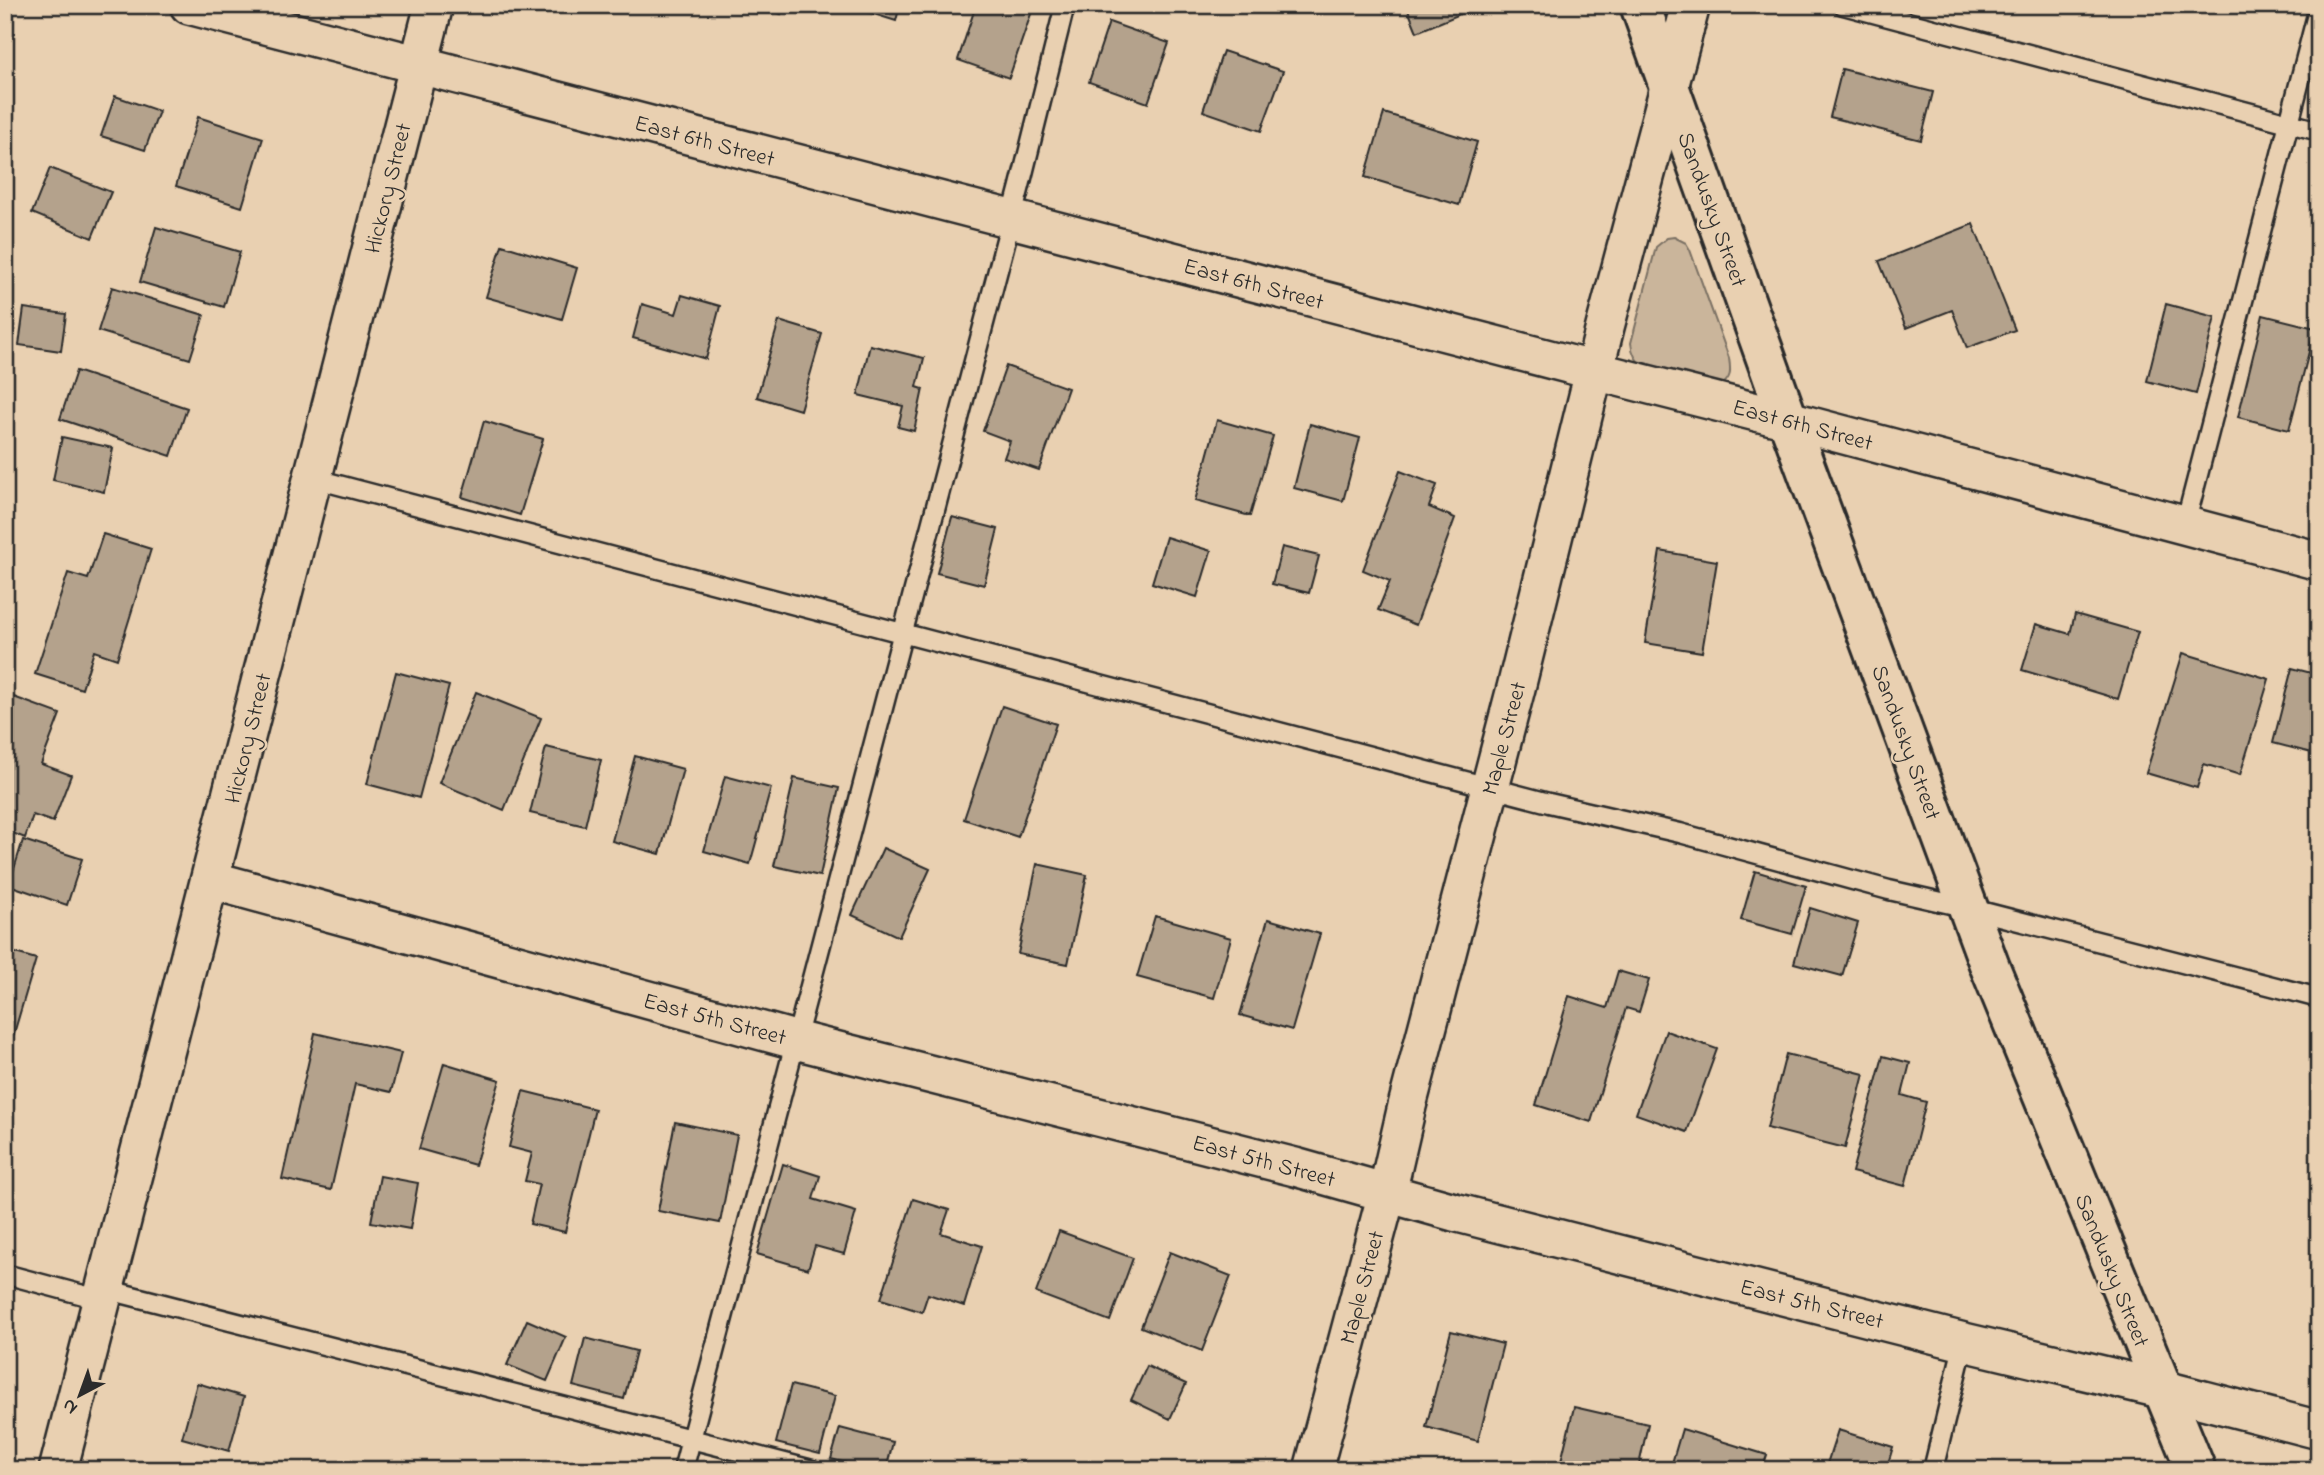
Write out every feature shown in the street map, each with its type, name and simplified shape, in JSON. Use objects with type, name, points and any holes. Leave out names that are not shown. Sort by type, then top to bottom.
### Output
[{"type":"main road","name":"Sandusky Street","points":[[1640,5],[1788,419],[1990,967],[2196,1470]]},
{"type":"street","name":"East 6th Street","points":[[189,5],[1788,419],[2319,561]]},
{"type":"street","name":"Hickory Street","points":[[58,1470],[434,5]]},
{"type":"street","name":"Maple Street","points":[[1312,1470],[1387,1193],[1605,327],[1691,5]]},
{"type":"street","name":"East 5th Street","points":[[211,880],[795,1040],[1268,1160],[1964,1342],[2161,1388],[2319,1430]]},
{"type":"lane","points":[[683,1470],[1065,5]]},
{"type":"lane","points":[[1843,5],[2319,131]]},
{"type":"lane","points":[[2185,525],[2319,7]]},
{"type":"lane","points":[[312,478],[1549,803],[1680,834],[1889,890],[2319,998]]},
{"type":"lane","points":[[5,1273],[103,1294],[812,1470]]},
{"type":"lane","points":[[1933,1470],[1964,1342]]},
{"type":"shaded area","points":[[1674,237],[1686,243],[1690,250],[1729,358],[1730,375],[1719,386],[1643,366],[1632,350],[1631,343],[1656,247],[1667,238]]},
{"type":"building","points":[[753,5],[783,5],[781,14]]},
{"type":"building","points":[[845,5],[900,5],[896,21]]},
{"type":"building","points":[[976,5],[1026,5],[1033,8],[1009,78],[958,60]]},
{"type":"building","points":[[1406,5],[1476,5],[1477,7],[1417,32]]},
{"type":"building","points":[[1109,22],[1169,43],[1148,103],[1089,82]]},
{"type":"building","points":[[1223,51],[1283,71],[1261,131],[1203,111]]},
{"type":"building","points":[[1842,69],[1933,92],[1921,140],[1830,117]]},
{"type":"building","points":[[115,96],[159,111],[145,150],[101,136]]},
{"type":"building","points":[[1384,113],[1477,142],[1459,205],[1365,177]]},
{"type":"building","points":[[198,117],[263,138],[242,207],[176,186]]},
{"type":"building","points":[[50,168],[111,192],[92,238],[32,213]]},
{"type":"building","points":[[1973,224],[2015,330],[1967,348],[1952,310],[1906,328],[1879,261]]},
{"type":"building","points":[[156,227],[240,252],[224,307],[140,282]]},
{"type":"building","points":[[502,245],[577,268],[562,319],[486,297]]},
{"type":"building","points":[[112,287],[204,315],[190,359],[98,331]]},
{"type":"building","points":[[682,295],[720,306],[706,359],[633,338],[642,304],[676,314]]},
{"type":"building","points":[[2166,304],[2215,317],[2196,394],[2147,381]]},
{"type":"building","points":[[24,308],[66,314],[61,351],[19,345]]},
{"type":"building","points":[[2263,315],[2315,328],[2289,430],[2238,417]]},
{"type":"building","points":[[779,321],[822,334],[800,410],[757,397]]},
{"type":"building","points":[[870,345],[924,358],[917,387],[923,389],[914,431],[898,427],[903,406],[858,395]]},
{"type":"building","points":[[1006,366],[1068,388],[1039,470],[1004,458],[1010,441],[983,431]]},
{"type":"building","points":[[76,371],[187,408],[171,456],[60,419]]},
{"type":"building","points":[[1217,420],[1273,436],[1250,516],[1195,501]]},
{"type":"building","points":[[484,421],[543,439],[520,515],[462,497]]},
{"type":"building","points":[[1310,424],[1360,438],[1343,501],[1294,488]]},
{"type":"building","points":[[62,437],[113,448],[104,492],[53,480]]},
{"type":"building","points":[[1400,471],[1437,485],[1429,507],[1455,518],[1416,625],[1378,610],[1390,581],[1363,570]]},
{"type":"building","points":[[952,517],[998,529],[984,585],[937,573]]},
{"type":"building","points":[[103,534],[151,549],[117,659],[94,651],[82,689],[35,674],[68,573],[88,579]]},
{"type":"building","points":[[1166,537],[1211,551],[1197,597],[1152,583]]},
{"type":"building","points":[[1282,547],[1319,556],[1309,593],[1272,584]]},
{"type":"building","points":[[1660,551],[1717,561],[1702,652],[1645,643]]},
{"type":"building","points":[[2075,614],[2138,632],[2118,699],[2022,670],[2036,624],[2070,634]]},
{"type":"building","points":[[2183,653],[2269,679],[2240,775],[2204,764],[2197,788],[2146,773]]},
{"type":"building","points":[[2292,668],[2319,675],[2319,755],[2273,743]]},
{"type":"building","points":[[396,672],[449,686],[419,798],[367,784]]},
{"type":"building","points":[[476,692],[541,718],[504,810],[439,783]]},
{"type":"building","points":[[11,696],[60,714],[41,764],[71,775],[53,822],[33,815],[25,838],[5,830],[5,712]]},
{"type":"building","points":[[1002,706],[1056,724],[1018,837],[964,819]]},
{"type":"building","points":[[546,747],[601,760],[585,826],[530,813]]},
{"type":"building","points":[[635,756],[683,769],[660,854],[612,841]]},
{"type":"building","points":[[725,776],[771,788],[750,864],[704,851]]},
{"type":"building","points":[[794,778],[839,788],[820,876],[774,866]]},
{"type":"building","points":[[23,840],[82,859],[67,905],[9,885]]},
{"type":"building","points":[[883,848],[930,869],[899,937],[852,915]]},
{"type":"building","points":[[1037,864],[1087,875],[1068,964],[1018,954]]},
{"type":"building","points":[[1755,871],[1806,886],[1792,934],[1741,920]]},
{"type":"building","points":[[1810,908],[1858,923],[1842,976],[1794,963]]},
{"type":"building","points":[[1155,916],[1231,938],[1214,998],[1137,977]]},
{"type":"building","points":[[1268,919],[1320,934],[1292,1030],[1240,1015]]},
{"type":"building","points":[[5,950],[36,959],[7,1057],[5,1056]]},
{"type":"building","points":[[1618,971],[1649,980],[1639,1012],[1626,1008],[1591,1122],[1536,1105],[1569,996],[1607,1008]]},
{"type":"building","points":[[1666,1031],[1717,1049],[1687,1132],[1636,1114]]},
{"type":"building","points":[[315,1033],[401,1053],[391,1092],[355,1084],[331,1190],[282,1179]]},
{"type":"building","points":[[1786,1054],[1864,1074],[1845,1148],[1767,1128]]},
{"type":"building","points":[[1883,1056],[1910,1063],[1902,1095],[1926,1102],[1905,1186],[1852,1172]]},
{"type":"building","points":[[444,1063],[500,1080],[475,1165],[419,1149]]},
{"type":"building","points":[[523,1091],[595,1109],[565,1232],[530,1224],[539,1184],[525,1181],[532,1153],[509,1147]]},
{"type":"building","points":[[675,1122],[737,1135],[720,1223],[658,1211]]},
{"type":"building","points":[[783,1164],[820,1176],[813,1199],[856,1212],[844,1254],[815,1246],[808,1269],[757,1254]]},
{"type":"building","points":[[380,1176],[418,1183],[410,1229],[371,1222]]},
{"type":"building","points":[[913,1199],[949,1210],[941,1233],[982,1246],[964,1306],[928,1294],[922,1312],[881,1299]]},
{"type":"building","points":[[1059,1231],[1133,1258],[1110,1321],[1036,1293]]},
{"type":"building","points":[[1170,1252],[1231,1276],[1202,1351],[1141,1327]]},
{"type":"building","points":[[527,1320],[566,1337],[547,1381],[507,1365]]},
{"type":"building","points":[[1451,1331],[1503,1344],[1478,1441],[1426,1427]]},
{"type":"building","points":[[585,1338],[636,1351],[624,1399],[573,1386]]},
{"type":"building","points":[[1147,1366],[1186,1384],[1170,1419],[1131,1400]]},
{"type":"building","points":[[197,1383],[244,1397],[229,1451],[182,1438]]},
{"type":"building","points":[[791,1385],[835,1396],[820,1454],[776,1443]]},
{"type":"building","points":[[1574,1407],[1648,1424],[1638,1470],[1559,1470]]},
{"type":"building","points":[[840,1428],[893,1442],[886,1470],[873,1470],[831,1459]]},
{"type":"building","points":[[1682,1429],[1767,1455],[1762,1470],[1670,1470]]},
{"type":"building","points":[[1838,1430],[1893,1447],[1886,1470],[1825,1470]]}]
